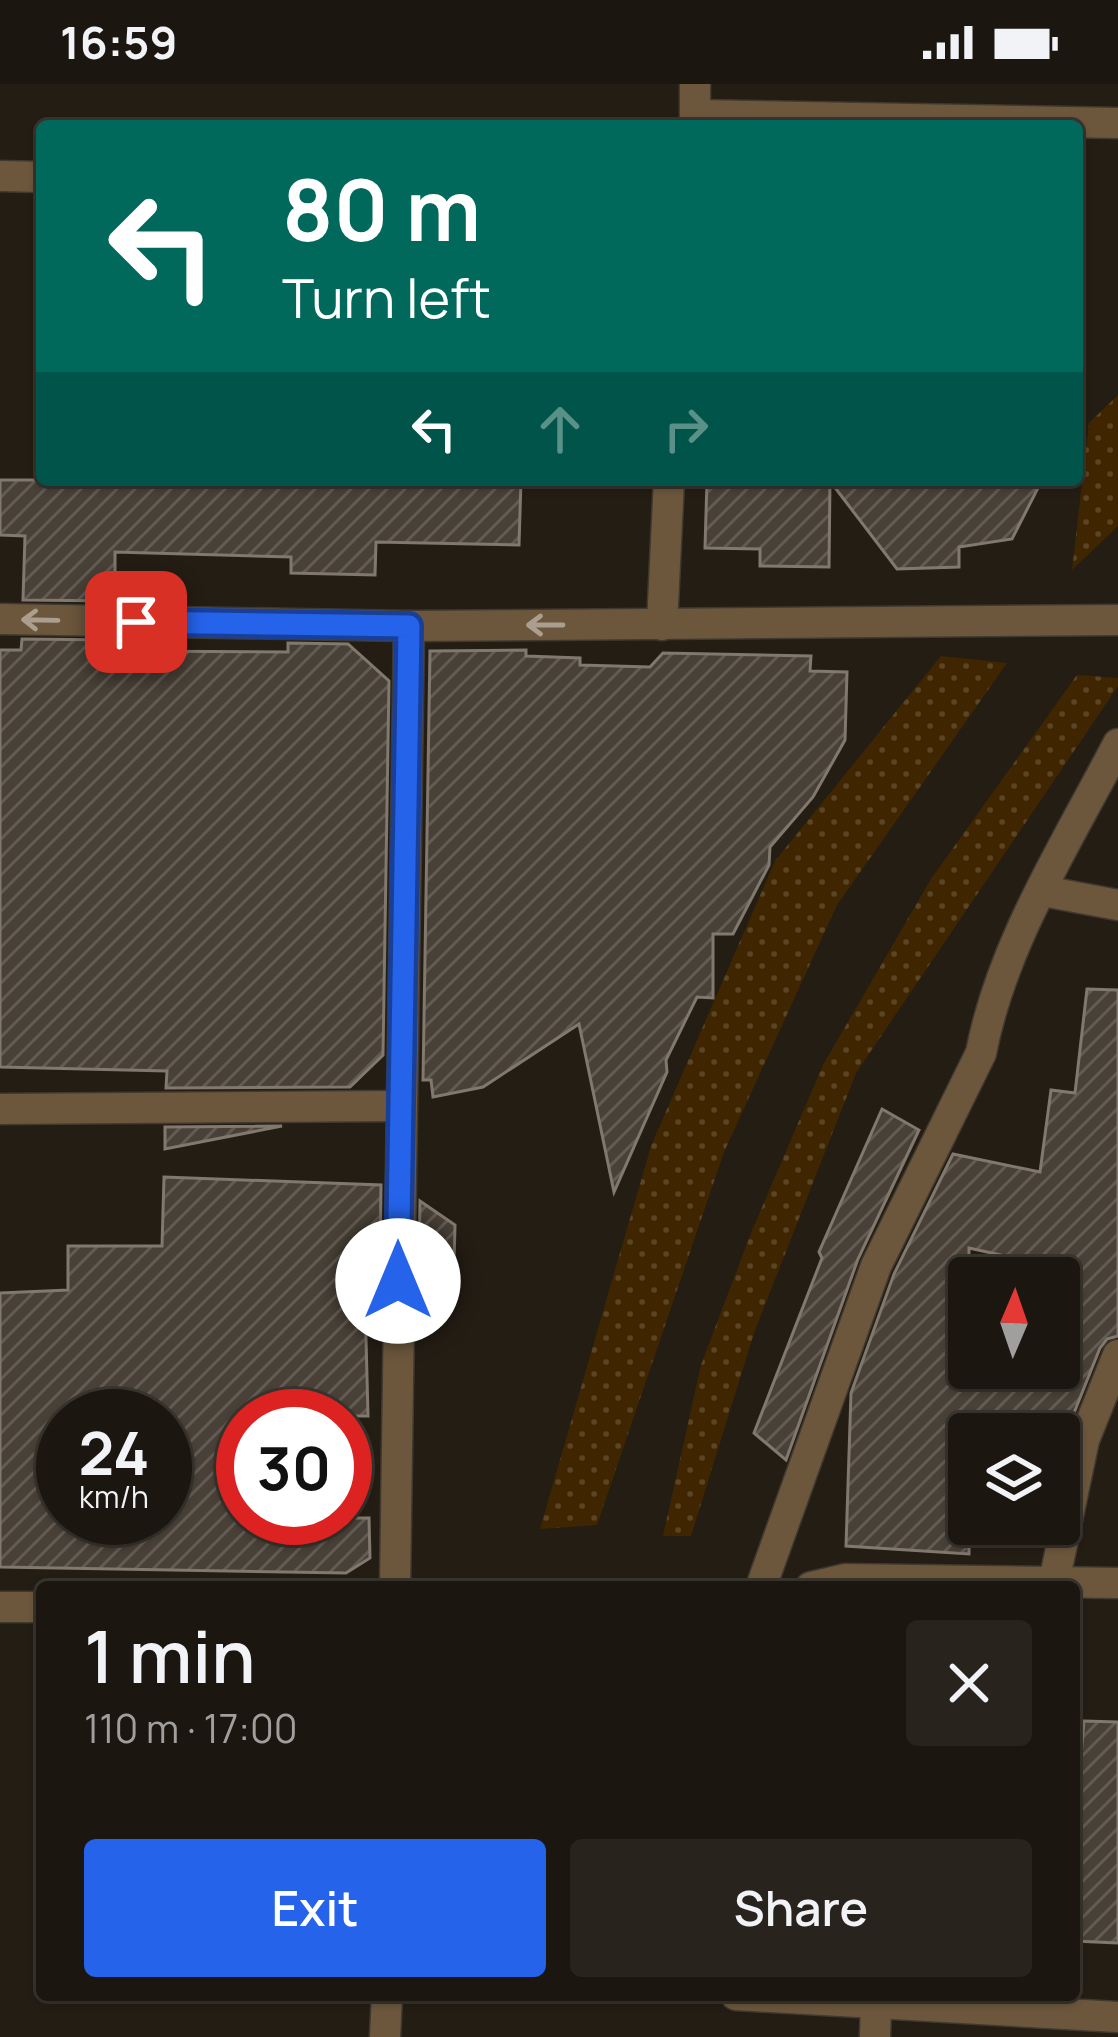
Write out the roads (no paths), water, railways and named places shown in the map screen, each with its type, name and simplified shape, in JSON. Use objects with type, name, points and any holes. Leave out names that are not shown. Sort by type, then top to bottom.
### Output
[{"type":"street","points":[[696,108],[1034,120]]},
{"type":"street","points":[[1083,122],[1118,123]]},
{"type":"street","points":[[0,176],[36,176]]},
{"type":"street","points":[[662,625],[669,486]]},
{"type":"street","points":[[0,620],[409,626],[1118,620]]},
{"type":"street","points":[[395,1581],[409,626]]},
{"type":"street","points":[[763,1581],[876,1266],[981,1054],[1006,964],[1118,744]]},
{"type":"street","points":[[1042,891],[1118,905]]},
{"type":"street","points":[[0,1109],[400,1106]]},
{"type":"street","points":[[1054,1581],[1084,1441],[1118,1355]]},
{"type":"street","points":[[836,1581],[984,1581]]},
{"type":"street","points":[[1080,1582],[1118,1583]]},
{"type":"street","points":[[0,1607],[36,1607]]},
{"type":"street","points":[[385,2037],[387,2001]]},
{"type":"street","points":[[841,2001],[1118,2017]]},
{"type":"street","points":[[875,2037],[876,2003]]}]
